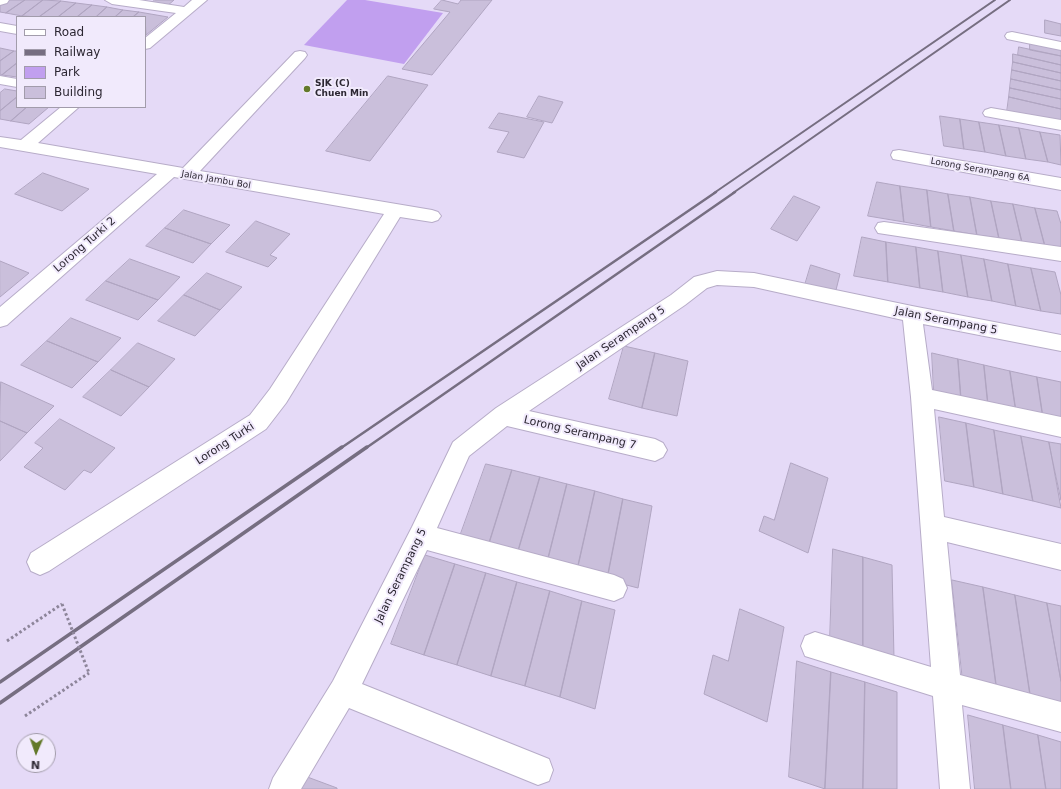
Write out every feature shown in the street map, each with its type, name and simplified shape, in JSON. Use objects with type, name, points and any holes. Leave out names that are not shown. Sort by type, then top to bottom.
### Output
[{"type":"street","points":[[112,0],[187,11]]},
{"type":"street","points":[[146,45],[200,0]]},
{"type":"street","points":[[0,27],[16,30]]},
{"type":"street","points":[[1012,36],[1061,46]]},
{"type":"street","name":"Lorong Turki 2","points":[[0,319],[178,173],[300,55]]},
{"type":"street","points":[[0,80],[16,83]]},
{"type":"street","points":[[9,146],[69,108]]},
{"type":"street","points":[[991,113],[1061,125]]},
{"type":"street","name":"Jalan Jambu Bol","points":[[9,146],[432,216]]},
{"type":"street","name":"Lorong Serampang 6A","points":[[899,155],[1061,184]]},
{"type":"street","name":"Lorong Turki","points":[[40,562],[258,422],[278,396],[395,211]]},
{"type":"street","points":[[884,228],[1061,254]]},
{"type":"street","name":"Jalan Serampang 5","points":[[284,789],[343,691],[421,536],[461,449],[504,415],[678,300],[702,282],[717,278],[754,280],[912,314],[1061,343]]},
{"type":"street","points":[[912,314],[922,398],[955,789]]},
{"type":"street","points":[[922,398],[1061,427]]},
{"type":"street","name":"Lorong Serampang 7","points":[[504,415],[655,450]]},
{"type":"street","points":[[932,526],[1061,556]]},
{"type":"street","points":[[421,536],[614,588]]},
{"type":"street","points":[[814,646],[947,686],[1061,717]]},
{"type":"street","points":[[343,691],[538,770]]},
{"type":"path","points":[[8,642],[62,604],[89,673],[25,716]]},
{"type":"green space","points":[[347,0],[365,0],[443,13],[404,64],[304,45]]},
{"type":"building","points":[[7,0],[25,0],[6,13],[0,12],[0,5]]},
{"type":"building","points":[[25,0],[43,0],[22,16],[6,13]]},
{"type":"building","points":[[43,0],[61,1],[40,16],[22,16]]},
{"type":"building","points":[[155,0],[174,0],[166,7],[150,4]]},
{"type":"building","points":[[442,0],[458,4],[461,0],[492,0],[432,75],[402,69],[450,12],[434,9]]},
{"type":"building","points":[[61,1],[76,3],[59,16],[40,16]]},
{"type":"building","points":[[76,3],[92,5],[78,16],[59,16]]},
{"type":"building","points":[[92,5],[107,7],[97,16],[78,16]]},
{"type":"building","points":[[107,7],[123,10],[116,16],[97,16]]},
{"type":"building","points":[[123,10],[139,12],[134,16],[116,16]]},
{"type":"building","points":[[139,12],[168,17],[146,35],[146,16],[134,16]]},
{"type":"building","points":[[1045,20],[1061,24],[1061,36],[1045,33]]},
{"type":"building","points":[[1030,42],[1061,49],[1061,56],[1030,50]]},
{"type":"building","points":[[1019,47],[1061,56],[1061,65],[1018,55]]},
{"type":"building","points":[[0,48],[14,51],[0,61]]},
{"type":"building","points":[[16,51],[16,64],[2,75],[0,74],[0,61]]},
{"type":"building","points":[[1013,54],[1061,65],[1061,73],[1013,62]]},
{"type":"building","points":[[1013,62],[1061,73],[1061,81],[1012,70]]},
{"type":"building","points":[[16,64],[16,77],[2,75]]},
{"type":"building","points":[[1012,70],[1061,81],[1061,90],[1011,79]]},
{"type":"building","points":[[388,76],[428,85],[370,161],[326,151]]},
{"type":"building","points":[[1011,79],[1061,90],[1061,99],[1010,88]]},
{"type":"building","points":[[1010,88],[1061,99],[1061,109],[1009,97]]},
{"type":"building","points":[[5,89],[16,91],[16,98],[0,111],[0,93]]},
{"type":"building","points":[[539,96],[563,102],[552,123],[527,117]]},
{"type":"building","points":[[1009,97],[1061,109],[1061,121],[1007,112]]},
{"type":"building","points":[[16,98],[16,108],[26,108],[11,121],[0,119],[0,111]]},
{"type":"building","points":[[26,108],[48,108],[29,124],[11,121]]},
{"type":"building","points":[[499,113],[544,122],[524,158],[497,152],[509,132],[489,128]]},
{"type":"building","points":[[940,116],[960,119],[964,149],[944,146]]},
{"type":"building","points":[[960,119],[979,122],[985,152],[964,149]]},
{"type":"building","points":[[979,122],[999,125],[1006,156],[985,152]]},
{"type":"building","points":[[999,125],[1019,128],[1026,159],[1006,156]]},
{"type":"building","points":[[1019,128],[1040,132],[1048,162],[1026,159]]},
{"type":"building","points":[[1040,132],[1060,135],[1061,165],[1048,162]]},
{"type":"building","points":[[43,173],[89,189],[62,211],[15,194]]},
{"type":"building","points":[[877,182],[900,186],[904,222],[868,216]]},
{"type":"building","points":[[900,186],[927,190],[931,227],[904,222]]},
{"type":"building","points":[[927,190],[948,194],[954,231],[931,227]]},
{"type":"building","points":[[948,194],[970,197],[977,235],[954,231]]},
{"type":"building","points":[[794,196],[820,207],[797,241],[771,229]]},
{"type":"building","points":[[970,197],[991,201],[999,238],[977,235]]},
{"type":"building","points":[[991,201],[1013,204],[1022,242],[999,238]]},
{"type":"building","points":[[1013,204],[1035,208],[1045,246],[1022,242]]},
{"type":"building","points":[[1035,208],[1057,211],[1061,224],[1061,249],[1045,246]]},
{"type":"building","points":[[184,210],[230,225],[211,244],[165,228]]},
{"type":"building","points":[[256,221],[290,234],[270,255],[277,258],[268,267],[226,252]]},
{"type":"building","points":[[165,228],[211,244],[193,263],[146,246]]},
{"type":"building","points":[[862,237],[886,242],[888,282],[854,276]]},
{"type":"building","points":[[886,242],[916,247],[920,288],[888,282]]},
{"type":"building","points":[[916,247],[938,251],[943,292],[920,288]]},
{"type":"building","points":[[938,251],[961,255],[968,297],[943,292]]},
{"type":"building","points":[[961,255],[984,259],[992,301],[968,297]]},
{"type":"building","points":[[130,259],[180,277],[158,300],[106,281]]},
{"type":"building","points":[[984,259],[1008,264],[1016,306],[992,301]]},
{"type":"building","points":[[0,261],[29,273],[0,297]]},
{"type":"building","points":[[1008,264],[1031,268],[1041,311],[1016,306]]},
{"type":"building","points":[[811,265],[840,274],[835,294],[805,285]]},
{"type":"building","points":[[1031,268],[1055,272],[1061,295],[1061,314],[1041,311]]},
{"type":"building","points":[[207,273],[242,287],[220,310],[184,295]]},
{"type":"building","points":[[106,281],[158,300],[138,320],[86,300]]},
{"type":"building","points":[[184,295],[220,310],[195,336],[158,321]]},
{"type":"building","points":[[71,318],[121,338],[98,362],[47,341]]},
{"type":"building","points":[[47,341],[98,362],[72,388],[21,365]]},
{"type":"building","points":[[138,343],[175,359],[149,387],[111,370]]},
{"type":"building","points":[[624,346],[655,353],[642,408],[609,399]]},
{"type":"building","points":[[655,353],[688,361],[677,416],[642,408]]},
{"type":"building","points":[[932,353],[958,359],[961,398],[934,392]]},
{"type":"building","points":[[958,359],[984,365],[988,404],[961,398]]},
{"type":"building","points":[[984,365],[1010,371],[1016,411],[988,404]]},
{"type":"building","points":[[111,370],[149,387],[121,416],[83,397]]},
{"type":"building","points":[[1010,371],[1037,377],[1043,417],[1016,411]]},
{"type":"building","points":[[1037,377],[1061,382],[1061,421],[1043,417]]},
{"type":"building","points":[[1,382],[54,406],[27,433],[0,421]]},
{"type":"building","points":[[939,417],[966,423],[974,487],[945,481]]},
{"type":"building","points":[[60,419],[115,448],[91,473],[84,470],[65,490],[24,467],[43,448],[35,443]]},
{"type":"building","points":[[0,421],[27,433],[0,461]]},
{"type":"building","points":[[966,423],[994,430],[1003,494],[974,487]]},
{"type":"building","points":[[994,430],[1021,436],[1033,501],[1003,494]]},
{"type":"building","points":[[1021,436],[1049,442],[1061,508],[1033,501]]},
{"type":"building","points":[[1049,442],[1061,444],[1061,500]]},
{"type":"building","points":[[791,463],[828,478],[808,553],[759,531],[764,516],[774,520]]},
{"type":"building","points":[[486,464],[512,470],[488,547],[459,539]]},
{"type":"building","points":[[512,470],[540,477],[517,555],[488,547]]},
{"type":"building","points":[[540,477],[567,484],[547,563],[517,555]]},
{"type":"building","points":[[567,484],[595,491],[577,571],[547,563]]},
{"type":"building","points":[[595,491],[623,499],[607,580],[577,571]]},
{"type":"building","points":[[623,499],[652,506],[638,588],[607,580]]},
{"type":"building","points":[[833,549],[863,557],[863,650],[830,640]]},
{"type":"building","points":[[425,555],[455,564],[424,655],[391,644]]},
{"type":"building","points":[[863,557],[892,565],[894,659],[863,650]]},
{"type":"building","points":[[455,564],[486,573],[457,665],[424,655]]},
{"type":"building","points":[[486,573],[517,582],[491,676],[457,665]]},
{"type":"building","points":[[952,580],[983,587],[997,691],[963,682]]},
{"type":"building","points":[[517,582],[550,591],[525,686],[491,676]]},
{"type":"building","points":[[983,587],[1015,595],[1031,700],[997,691]]},
{"type":"building","points":[[550,591],[582,601],[560,697],[525,686]]},
{"type":"building","points":[[1015,595],[1047,603],[1061,681],[1061,708],[1031,700]]},
{"type":"building","points":[[582,601],[615,610],[595,709],[560,697]]},
{"type":"building","points":[[1047,603],[1061,606],[1061,681]]},
{"type":"building","points":[[740,609],[784,627],[767,722],[704,694],[713,655],[728,661]]},
{"type":"building","points":[[797,661],[831,672],[825,789],[789,777]]},
{"type":"building","points":[[831,672],[865,682],[863,789],[825,789]]},
{"type":"building","points":[[865,682],[897,692],[897,789],[863,789]]},
{"type":"building","points":[[968,715],[1003,725],[1011,789],[975,789]]},
{"type":"building","points":[[1003,725],[1038,735],[1046,789],[1011,789]]},
{"type":"building","points":[[1038,735],[1061,742],[1061,789],[1046,789]]},
{"type":"building","points":[[302,775],[337,788],[337,789],[296,789]]},
{"type":"railway","points":[[714,193],[995,0]]},
{"type":"railway","points":[[733,193],[1010,0]]},
{"type":"railway","points":[[341,448],[716,192]]},
{"type":"railway","points":[[366,448],[735,192]]},
{"type":"railway","points":[[0,682],[342,447]]},
{"type":"railway","points":[[0,703],[367,447]]},
{"type":"place","name":"SJK (C) Chuen Min","points":[[307,89]]}]
